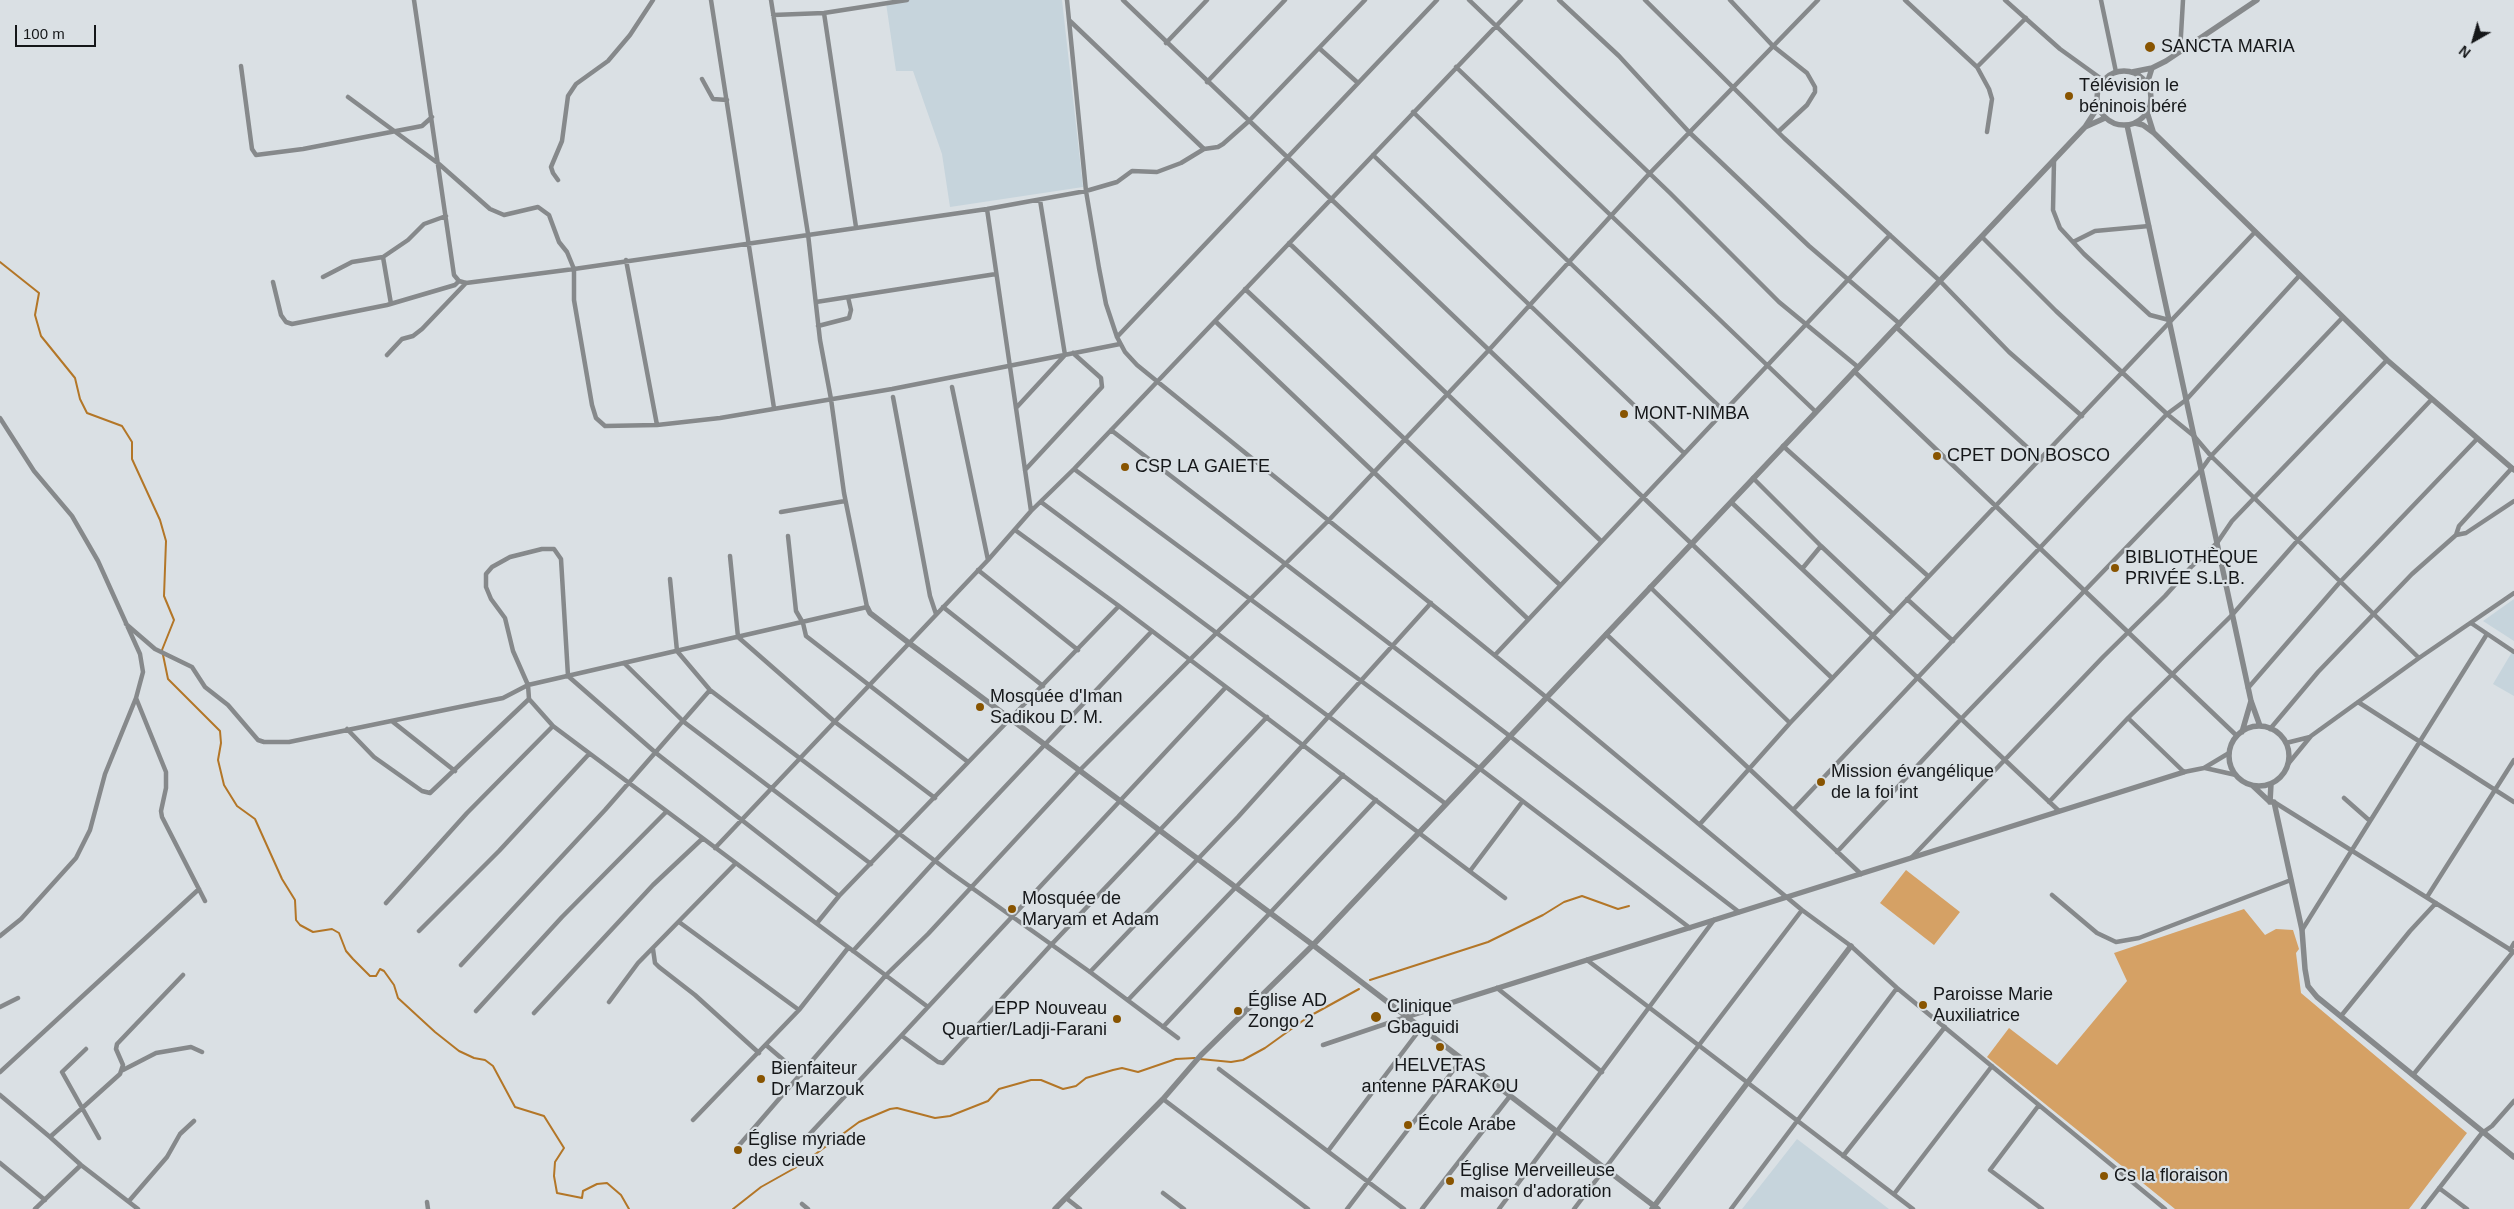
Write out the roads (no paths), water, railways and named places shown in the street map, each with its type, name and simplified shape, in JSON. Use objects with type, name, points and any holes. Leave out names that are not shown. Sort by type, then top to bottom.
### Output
[{"type":"street","points":[[414,0],[454,275],[459,281],[466,283],[574,270],[626,260],[987,209],[1086,191],[1118,182],[1132,171],[1157,172],[1181,163],[1204,149],[1218,148],[1223,144],[1249,122],[1365,0]]},
{"type":"street","points":[[558,180],[551,167],[564,133],[568,96],[576,84],[608,61],[630,35],[654,0]]},
{"type":"street","points":[[711,0],[774,408]]},
{"type":"street","points":[[771,0],[808,234],[818,326],[846,501],[867,607],[870,613],[1313,945],[1655,1208],[1851,946]]},
{"type":"street","points":[[773,16],[824,13],[908,0]]},
{"type":"street","points":[[1067,0],[1086,191],[1106,304],[1120,344],[1137,365],[1495,654],[1802,910],[1851,946],[1897,988],[2166,1209]]},
{"type":"street","points":[[1123,0],[1690,545],[1832,678]]},
{"type":"street","points":[[1166,43],[1207,0]]},
{"type":"street","points":[[1207,82],[1285,0]]},
{"type":"street","points":[[1117,337],[1437,0]]},
{"type":"street","points":[[1469,0],[1779,302],[1806,323],[1856,369],[2127,634],[2239,734]]},
{"type":"street","points":[[715,848],[988,560],[1031,511],[1074,469],[1520,0]]},
{"type":"street","points":[[1559,0],[1620,56],[1689,132],[1809,246],[1898,325],[2041,460]]},
{"type":"street","points":[[1645,0],[1778,132],[1940,282],[2009,352],[2082,416]]},
{"type":"street","points":[[1730,0],[1773,46],[1807,73],[1815,87],[1815,92],[1807,105],[1778,132]]},
{"type":"street","points":[[1905,0],[1977,68],[1989,89],[1992,99],[1987,132]]},
{"type":"street","points":[[2005,0],[2060,49],[2103,80]]},
{"type":"street","points":[[2097,0],[2102,2],[2116,72]]},
{"type":"street","points":[[2180,52],[2183,0]]},
{"type":"street","points":[[2257,0],[2180,52],[2152,68],[2132,72],[2116,72],[2103,80],[2097,93],[2098,107],[2106,118],[2119,125],[2135,123],[2143,125],[2154,133],[2388,360],[2513,469],[2459,526],[2456,535],[2412,574],[2373,613],[2284,710],[2270,728]]},
{"type":"street","points":[[735,1150],[886,976],[1079,771],[1329,520],[1530,306],[1649,174],[1816,1]]},
{"type":"street","points":[[824,13],[856,227]]},
{"type":"street","points":[[1977,68],[2026,18]]},
{"type":"street","points":[[1070,21],[1204,149]]},
{"type":"street","points":[[1319,48],[1358,83]]},
{"type":"street","points":[[241,66],[252,149],[256,155],[303,149],[422,126],[432,117]]},
{"type":"street","points":[[1456,67],[1816,412]]},
{"type":"street","points":[[2135,123],[2147,112],[2151,98],[2147,84],[2152,68]]},
{"type":"street","points":[[2132,72],[2147,84]]},
{"type":"street","points":[[702,79],[713,99],[727,100]]},
{"type":"street","points":[[348,97],[439,164],[490,209],[504,215],[538,207],[549,215],[559,242],[567,252],[574,270],[574,300],[596,418],[605,426],[657,425],[720,418],[1010,366],[1120,344]]},
{"type":"street","points":[[1055,1209],[1163,1099],[1199,1058],[1313,945],[2054,161],[2085,127],[2098,107]]},
{"type":"street","points":[[1413,112],[1723,410]]},
{"type":"street","points":[[2147,112],[2154,133]]},
{"type":"street","points":[[2085,127],[2106,118]]},
{"type":"street","points":[[2127,125],[2248,688],[2260,726]]},
{"type":"street","points":[[1373,155],[1684,453]]},
{"type":"street","points":[[2054,161],[2053,191],[2055,218],[2073,242],[2150,315],[2169,321]]},
{"type":"street","points":[[1040,200],[1065,355]]},
{"type":"street","points":[[987,209],[1031,511]]},
{"type":"street","points":[[322,277],[352,262],[383,257],[408,240],[424,224],[446,216]]},
{"type":"street","points":[[2073,242],[2095,231],[2149,226]]},
{"type":"street","points":[[1700,824],[1748,768],[1872,635],[2041,460],[2169,321],[2255,232]]},
{"type":"street","points":[[1495,654],[1890,235]]},
{"type":"street","points":[[1982,237],[2056,311],[2167,414],[2194,436],[2210,456],[2419,658]]},
{"type":"street","points":[[1289,243],[1601,541]]},
{"type":"street","points":[[383,257],[391,304]]},
{"type":"street","points":[[626,260],[657,425]]},
{"type":"street","points":[[816,302],[996,274]]},
{"type":"street","points":[[1793,810],[2167,414],[2186,400],[2300,275]]},
{"type":"street","points":[[273,282],[281,314],[286,322],[292,324],[391,304],[454,285],[459,281]]},
{"type":"street","points":[[387,355],[402,339],[413,336],[422,329],[466,283]]},
{"type":"street","points":[[1245,289],[1560,585]]},
{"type":"street","points":[[818,326],[849,318],[851,310],[848,298]]},
{"type":"street","points":[[1837,852],[1961,719],[2201,470],[2210,456],[2344,317]]},
{"type":"street","points":[[1215,321],[1528,618]]},
{"type":"street","points":[[1025,470],[1102,387],[1101,378],[1073,353]]},
{"type":"street","points":[[1016,408],[1065,355]]},
{"type":"street","points":[[1910,858],[2192,566],[2217,544],[2232,521],[2388,360]]},
{"type":"street","points":[[952,386],[988,560]]},
{"type":"street","points":[[893,397],[930,596],[936,614]]},
{"type":"street","points":[[2049,802],[2128,718],[2232,614],[2298,540],[2432,399]]},
{"type":"street","points":[[0,418],[34,471],[72,516],[98,561],[140,654],[143,672],[136,698],[105,774],[90,830],[76,858],[21,919],[0,936]]},
{"type":"street","points":[[1111,430],[1739,912]]},
{"type":"street","points":[[2248,688],[2340,582],[2477,439]]},
{"type":"street","points":[[1783,446],[1928,576]]},
{"type":"street","points":[[1074,469],[1479,768],[1690,928]]},
{"type":"street","points":[[1753,478],[1893,614]]},
{"type":"street","points":[[781,512],[846,501]]},
{"type":"street","points":[[2456,535],[2466,533],[2514,501]]},
{"type":"street","points":[[1041,502],[1446,804]]},
{"type":"street","points":[[1731,502],[2059,811]]},
{"type":"street","points":[[1015,530],[1191,660],[1505,898]]},
{"type":"street","points":[[788,536],[796,611],[803,623],[806,636],[968,762]]},
{"type":"street","points":[[1802,569],[1821,546]]},
{"type":"street","points":[[839,896],[656,752],[568,676],[561,559],[554,550],[542,549],[510,557],[492,566],[486,574],[486,587],[491,599],[505,618],[513,651],[528,684],[529,698],[553,726],[928,1007]]},
{"type":"street","points":[[730,556],[738,637],[835,722],[935,798]]},
{"type":"street","points":[[978,570],[1078,650]]},
{"type":"street","points":[[670,579],[677,651],[710,690],[801,757],[1011,918],[1090,972],[1178,1038]]},
{"type":"street","points":[[1650,587],[1790,723]]},
{"type":"street","points":[[2253,786],[2271,784],[2279,779],[2288,764],[2311,736],[2419,658],[2514,593]]},
{"type":"street","points":[[1907,600],[1953,641]]},
{"type":"street","points":[[1090,972],[1238,817],[1302,744],[1362,682],[1431,603]]},
{"type":"street","points":[[817,923],[839,896],[901,834],[1119,606]]},
{"type":"street","points":[[126,624],[155,649],[192,667],[205,687],[228,705],[258,740],[264,742],[289,742],[502,698],[528,684],[867,607]]},
{"type":"street","points":[[943,607],[1043,686]]},
{"type":"street","points":[[2471,622],[2514,652]]},
{"type":"street","points":[[853,951],[935,861],[1046,746],[1152,631]]},
{"type":"street","points":[[1606,634],[1861,874]]},
{"type":"street","points":[[2302,930],[2487,634]]},
{"type":"street","points":[[624,663],[684,722],[871,864]]},
{"type":"street","points":[[806,1138],[1226,687]]},
{"type":"street","points":[[462,965],[684,722],[710,690]]},
{"type":"street","points":[[136,698],[166,772],[166,788],[161,811],[162,817],[205,901]]},
{"type":"street","points":[[347,729],[374,757],[426,793],[432,792],[529,698]]},
{"type":"street","points":[[2251,701],[2239,734],[2229,753],[2229,761],[2236,775],[2243,782],[2253,786],[2272,802],[2352,849],[2512,951]]},
{"type":"street","points":[[2358,702],[2514,802]]},
{"type":"street","points":[[902,1036],[938,1062],[943,1063],[1050,945],[1267,718]]},
{"type":"street","points":[[2128,718],[2184,772]]},
{"type":"street","points":[[393,722],[455,771]]},
{"type":"street","points":[[386,903],[467,813],[553,726]]},
{"type":"street","points":[[2239,734],[2260,726],[2270,728],[2280,734],[2286,743],[2289,754],[2288,764]]},
{"type":"street","points":[[2286,743],[2311,736]]},
{"type":"street","points":[[1323,1045],[1497,988],[2059,811],[2184,772],[2204,768],[2229,753]]},
{"type":"street","points":[[419,931],[505,845],[589,754]]},
{"type":"street","points":[[2427,898],[2514,760]]},
{"type":"street","points":[[2204,768],[2236,775]]},
{"type":"street","points":[[1128,1000],[1343,775]]},
{"type":"street","points":[[2271,784],[2272,802],[2302,930],[2308,986],[2317,997],[2482,1133],[2514,1157]]},
{"type":"street","points":[[2344,798],[2370,821]]},
{"type":"street","points":[[1163,1027],[1376,800]]},
{"type":"street","points":[[1470,871],[1522,802]]},
{"type":"street","points":[[476,1012],[562,917],[666,812]]},
{"type":"street","points":[[534,1013],[653,885],[702,839]]},
{"type":"street","points":[[609,1002],[638,963],[735,864]]},
{"type":"street","points":[[2052,895],[2097,933],[2116,942],[2139,938],[2291,880]]},
{"type":"street","points":[[0,1072],[199,889]]},
{"type":"street","points":[[2341,1016],[2436,902]]},
{"type":"street","points":[[1574,1209],[1802,910]]},
{"type":"street","points":[[1499,1209],[1714,920]]},
{"type":"street","points":[[679,922],[798,1010]]},
{"type":"street","points":[[2413,1075],[2512,951],[2514,943]]},
{"type":"street","points":[[653,948],[655,963],[658,967],[695,995],[759,1052]]},
{"type":"street","points":[[694,1120],[798,1010],[848,948]]},
{"type":"street","points":[[1587,960],[1913,1209]]},
{"type":"street","points":[[123,1070],[116,1049],[118,1044],[183,975]]},
{"type":"street","points":[[1497,988],[1602,1072]]},
{"type":"street","points":[[1731,1209],[1897,988]]},
{"type":"street","points":[[0,1007],[18,998]]},
{"type":"street","points":[[1843,1156],[1945,1027]]},
{"type":"street","points":[[1328,1151],[1421,1028]]},
{"type":"street","points":[[766,1045],[800,1075]]},
{"type":"street","points":[[50,1137],[123,1070],[156,1053],[191,1047],[202,1052]]},
{"type":"street","points":[[86,1049],[62,1072],[98,1138]]},
{"type":"street","points":[[1347,1209],[1462,1059]]},
{"type":"street","points":[[1894,1194],[1992,1066]]},
{"type":"street","points":[[1219,1068],[1404,1209]]},
{"type":"street","points":[[0,1095],[81,1165],[138,1209]]},
{"type":"street","points":[[1422,1209],[1510,1096]]},
{"type":"street","points":[[1163,1099],[1308,1209]]},
{"type":"street","points":[[2423,1209],[2482,1133],[2492,1126],[2514,1100]]},
{"type":"street","points":[[2039,1105],[1990,1170],[2042,1209]]},
{"type":"street","points":[[128,1201],[167,1157],[180,1134],[194,1121]]},
{"type":"street","points":[[0,1163],[45,1200]]},
{"type":"street","points":[[36,1209],[81,1165]]},
{"type":"street","points":[[2439,1188],[2467,1209]]},
{"type":"street","points":[[1163,1193],[1184,1209]]},
{"type":"street","points":[[1066,1198],[1080,1209]]},
{"type":"street","points":[[427,1202],[428,1209]]},
{"type":"street","points":[[802,1204],[808,1209]]},
{"type":"waterway","points":[[0,262],[39,293],[35,315],[41,336],[75,378],[80,399],[87,413],[122,426],[132,442],[132,459],[160,520],[166,541],[164,596],[174,620],[162,650],[168,679],[220,731],[221,743],[218,760],[224,785],[237,806],[255,819],[282,879],[295,900],[296,920],[300,925],[313,932],[332,929],[339,933],[346,951],[370,976],[376,976],[380,969],[384,971],[394,985],[398,998],[435,1032],[459,1051],[474,1058],[485,1060],[493,1066],[515,1107],[544,1116],[564,1148],[555,1162],[554,1176],[557,1193],[582,1198],[583,1191],[597,1184],[607,1183],[621,1195],[629,1209]]},
{"type":"waterway","points":[[1370,980],[1488,942],[1543,915],[1564,902],[1582,896],[1618,909],[1629,906]]},
{"type":"waterway","points":[[1200,1059],[1231,1062],[1243,1060],[1265,1048],[1308,1017],[1359,989]]},
{"type":"waterway","points":[[733,1209],[761,1187],[802,1164],[859,1122],[890,1109],[897,1108],[935,1118],[950,1116],[988,1101],[999,1089],[1031,1080],[1041,1080],[1063,1089],[1076,1086],[1086,1078],[1113,1070],[1122,1068],[1138,1072],[1176,1059],[1195,1058]]},
{"type":"place","name":"SANCTA MARIA","points":[[2150,47]]},
{"type":"place","name":"Télévision le béninois béré","points":[[2069,96]]},
{"type":"place","name":"MONT-NIMBA","points":[[1624,414]]},
{"type":"place","name":"CPET DON BOSCO","points":[[1937,456]]},
{"type":"place","name":"CSP LA GAIETE","points":[[1125,467]]},
{"type":"place","name":"BIBLIOTHÈQUE PRIVÉE S.L.B.","points":[[2115,568]]},
{"type":"place","name":"Mosquée d'Iman Sadikou D. M.","points":[[980,707]]},
{"type":"place","name":"Mission évangélique de la foi int","points":[[1821,782]]},
{"type":"place","name":"Mosquée de Maryam et Adam","points":[[1012,909]]},
{"type":"place","name":"Paroisse Marie Auxiliatrice","points":[[1923,1005]]},
{"type":"place","name":"Église AD Zongo 2","points":[[1238,1011]]},
{"type":"place","name":"Clinique Gbaguidi","points":[[1376,1017]]},
{"type":"place","name":"EPP Nouveau Quartier/Ladji-Farani","points":[[1117,1019]]},
{"type":"place","name":"HELVETAS antenne PARAKOU","points":[[1440,1047]]},
{"type":"place","name":"Bienfaiteur Dr Marzouk","points":[[761,1079]]},
{"type":"place","name":"École Arabe","points":[[1408,1125]]},
{"type":"place","name":"Église myriade des cieux","points":[[738,1150]]},
{"type":"place","name":"Cs la floraison","points":[[2104,1176]]},
{"type":"place","name":"Église Merveilleuse maison d'adoration","points":[[1450,1181]]}]
